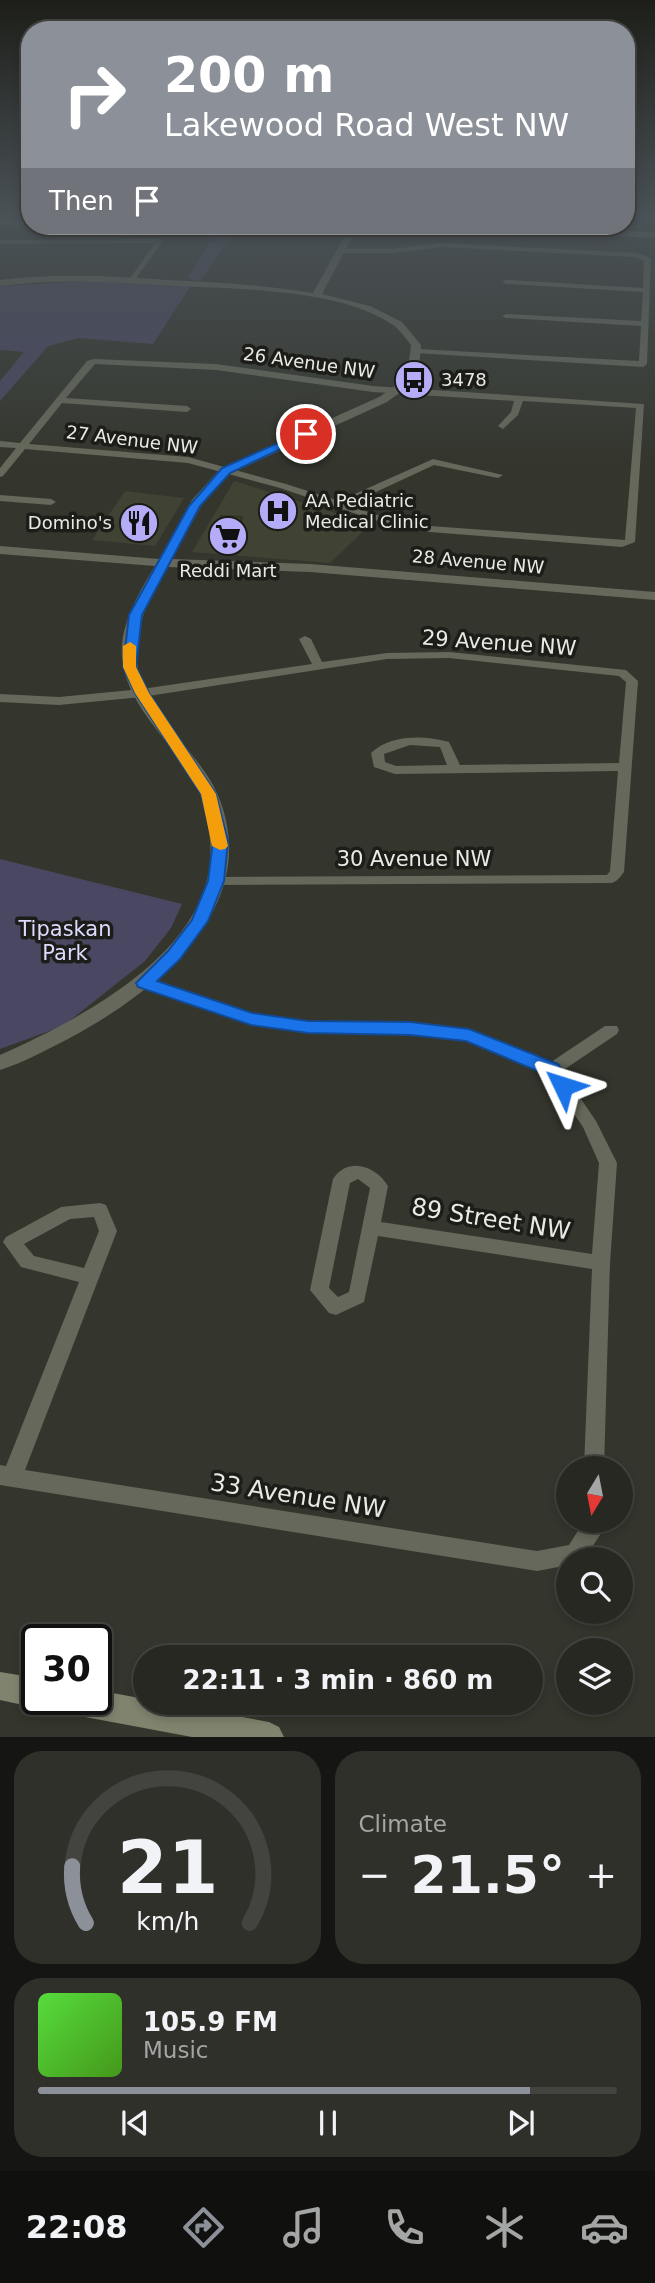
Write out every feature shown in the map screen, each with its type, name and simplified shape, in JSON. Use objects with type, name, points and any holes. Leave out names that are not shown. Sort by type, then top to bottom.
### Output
[{"type":"main road","points":[[0,1686],[21,1690]]},
{"type":"main road","points":[[112,1707],[269,1737]]},
{"type":"street","points":[[0,1063],[71,1031],[144,983],[174,955],[200,921],[216,881],[220,841],[209,794],[142,693],[130,667],[135,615],[195,506],[226,471],[343,419],[396,390],[414,372],[418,351],[410,337],[399,326],[366,309],[334,300]]},
{"type":"street","points":[[418,351],[643,364],[646,300]]},
{"type":"street","points":[[506,316],[645,324]]},
{"type":"street","name":"26 Avenue NW","points":[[60,400],[94,361],[216,367],[396,390],[641,406],[630,542],[622,544]]},
{"type":"street","points":[[503,426],[515,413],[520,397]]},
{"type":"street","points":[[0,474],[60,400],[187,409]]},
{"type":"street","name":"27 Avenue NW","points":[[0,444],[162,456],[226,471],[430,529],[622,544]]},
{"type":"street","points":[[339,505],[433,462],[498,475]]},
{"type":"street","points":[[0,498],[51,502]]},
{"type":"street","name":"28 Avenue NW","points":[[0,550],[298,567],[655,596]]},
{"type":"street","points":[[305,639],[318,665]]},
{"type":"street","name":"29 Avenue NW","points":[[0,698],[59,701],[142,693],[387,656],[449,655],[622,673],[632,681],[624,767]]},
{"type":"street","points":[[456,769],[445,745],[433,741],[390,746],[377,753],[379,764],[390,769],[456,769],[624,767]]},
{"type":"street","name":"30 Avenue NW","points":[[216,881],[611,879],[617,872],[624,767]]},
{"type":"street","points":[[144,983],[251,1019],[308,1027],[410,1028],[469,1035],[552,1069],[590,1125],[608,1163],[601,1263],[594,1456]]},
{"type":"street","points":[[552,1069],[611,1030]]},
{"type":"street","points":[[360,1171],[379,1186],[372,1228],[357,1297],[336,1307],[319,1290],[342,1179],[360,1171]]},
{"type":"street","name":"33 Avenue NW","points":[[89,1277],[28,1262],[12,1242],[67,1212],[100,1210],[108,1231],[89,1277],[6,1476],[537,1561],[575,1554],[589,1533]]},
{"type":"street","name":"89 Street NW","points":[[372,1228],[601,1263]]},
{"type":"shaded area","points":[[234,481],[371,524],[330,563],[192,552]]},
{"type":"shaded area","points":[[125,491],[184,498],[155,546],[92,540]]},
{"type":"green space","points":[[0,300],[182,300],[153,344],[79,338],[48,346],[0,401],[0,381],[24,352],[0,350]]},
{"type":"green space","name":"Tipaskan Park","points":[[0,859],[182,904],[171,928],[145,961],[63,1026],[0,1049]]},
{"type":"building","points":[[221,516],[242,517],[235,532],[213,530]]},
{"type":"slow traffic","points":[[130,646],[130,667],[142,693],[209,794],[220,846]]},
{"type":"place","name":"3478","points":[[414,380]]},
{"type":"place","name":"AA Pediatric Medical Clinic","points":[[278,511]]},
{"type":"place","name":"Domino's","points":[[139,523]]},
{"type":"place","name":"Reddi Mart","points":[[228,536]]},
{"type":"route","points":[[306,434],[226,471],[215,480],[195,506],[135,615],[130,667],[142,693],[209,794],[220,841],[216,881],[200,921],[174,955],[144,983],[235,1016],[251,1019],[308,1027],[410,1028],[469,1035],[552,1069],[563,1086]]}]
